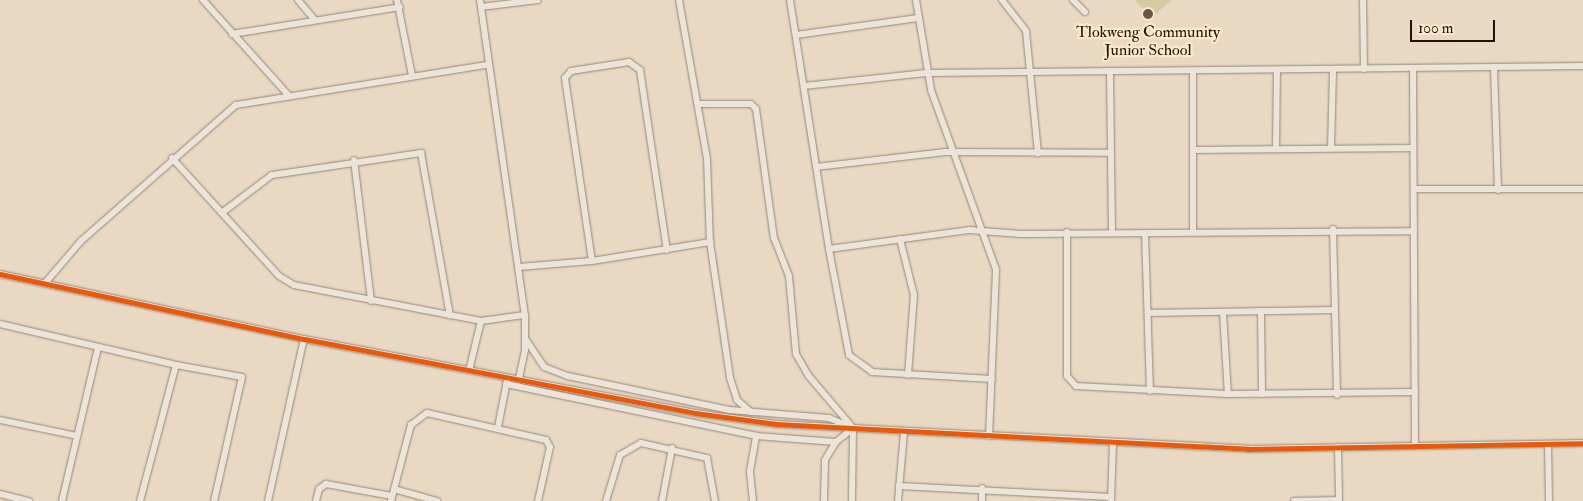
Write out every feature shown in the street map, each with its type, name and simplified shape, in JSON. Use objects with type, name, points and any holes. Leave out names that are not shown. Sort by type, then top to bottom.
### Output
[{"type":"street","points":[[203,0],[289,96]]},
{"type":"street","points":[[298,0],[314,19]]},
{"type":"street","points":[[520,378],[526,339],[525,315],[487,65],[480,4],[538,0]]},
{"type":"street","points":[[679,0],[699,104],[711,202],[710,242],[730,378],[737,400],[751,412]]},
{"type":"street","points":[[790,0],[829,249],[849,354],[872,372],[992,379]]},
{"type":"street","points":[[916,0],[926,73],[954,153],[985,231],[996,270],[990,436]]},
{"type":"street","points":[[1002,0],[1025,27],[1032,73],[1038,153]]},
{"type":"street","points":[[1073,0],[1085,12]]},
{"type":"street","points":[[1363,0],[1364,69]]},
{"type":"street","points":[[232,34],[399,3],[412,76]]},
{"type":"street","points":[[796,35],[918,18]]},
{"type":"street","points":[[592,261],[565,78],[571,71],[629,62],[640,70],[667,250]]},
{"type":"street","points":[[46,282],[82,241],[172,158],[236,105],[487,65]]},
{"type":"street","points":[[804,86],[926,73],[1193,73],[1583,66]]},
{"type":"street","points":[[1413,68],[1415,446]]},
{"type":"street","points":[[1494,68],[1498,190]]},
{"type":"street","points":[[1331,148],[1333,70]]},
{"type":"street","points":[[1276,149],[1277,71]]},
{"type":"street","points":[[1110,72],[1112,231]]},
{"type":"street","points":[[1193,73],[1193,231]]},
{"type":"street","points":[[699,104],[751,104],[756,109],[774,238],[789,276],[797,358],[851,428],[852,501]]},
{"type":"street","points":[[1193,150],[1413,148]]},
{"type":"street","points":[[223,212],[272,175],[354,160],[419,152],[424,156],[450,315]]},
{"type":"street","points":[[816,167],[907,155],[954,153],[1110,153]]},
{"type":"street","points":[[172,158],[284,280],[372,301],[481,321],[525,315]]},
{"type":"street","points":[[354,160],[372,301]]},
{"type":"street","points":[[1414,189],[1583,189]]},
{"type":"street","points":[[829,249],[900,239],[985,231],[1145,232],[1333,229],[1414,231]]},
{"type":"street","points":[[1333,229],[1336,395]]},
{"type":"street","points":[[1067,232],[1068,379],[1076,386],[1228,394],[1336,395],[1415,392]]},
{"type":"street","points":[[1145,232],[1150,391]]},
{"type":"street","points":[[900,239],[914,295],[908,375]]},
{"type":"street","points":[[519,268],[592,261],[710,242]]},
{"type":"street","points":[[0,274],[46,282],[304,338],[470,367],[728,418],[904,432],[1248,448],[1583,444]]},
{"type":"street","points":[[1148,313],[1333,310]]},
{"type":"street","points":[[1261,311],[1262,394]]},
{"type":"street","points":[[1223,312],[1228,394]]},
{"type":"street","points":[[470,367],[481,321]]},
{"type":"street","points":[[0,324],[176,365],[242,377],[214,501]]},
{"type":"street","points":[[268,501],[304,338]]},
{"type":"street","points":[[526,339],[538,362],[549,370],[751,412],[829,418],[851,428]]},
{"type":"street","points":[[62,501],[98,347]]},
{"type":"street","points":[[140,501],[176,365]]},
{"type":"street","points":[[498,427],[508,375]]},
{"type":"street","points":[[506,384],[756,436],[836,442]]},
{"type":"street","points":[[316,501],[319,489],[326,484],[392,499],[411,425],[421,414],[436,413],[544,438],[550,444],[538,501]]},
{"type":"street","points":[[0,420],[76,436]]},
{"type":"street","points":[[824,501],[822,473],[836,442],[851,428]]},
{"type":"street","points":[[898,501],[904,432]]},
{"type":"street","points":[[753,501],[750,471],[756,436]]},
{"type":"street","points":[[899,486],[982,488],[1111,499],[1113,442]]},
{"type":"street","points":[[606,501],[616,462],[626,449],[641,443],[672,448],[707,458],[715,501]]},
{"type":"street","points":[[1548,444],[1549,501]]},
{"type":"street","points":[[1294,501],[1339,500],[1338,447]]},
{"type":"street","points":[[662,501],[672,448]]},
{"type":"street","points":[[982,488],[982,501]]},
{"type":"street","points":[[394,489],[436,501]]},
{"type":"street","points":[[0,494],[29,501]]},
{"type":"shaded area","points":[[1135,0],[1172,0],[1151,18]]},
{"type":"cycle path","points":[[0,274],[304,339],[695,413],[776,424],[1248,449],[1583,443]]},
{"type":"place","name":"Tlokweng Community Junior School","points":[[1148,14]]}]
